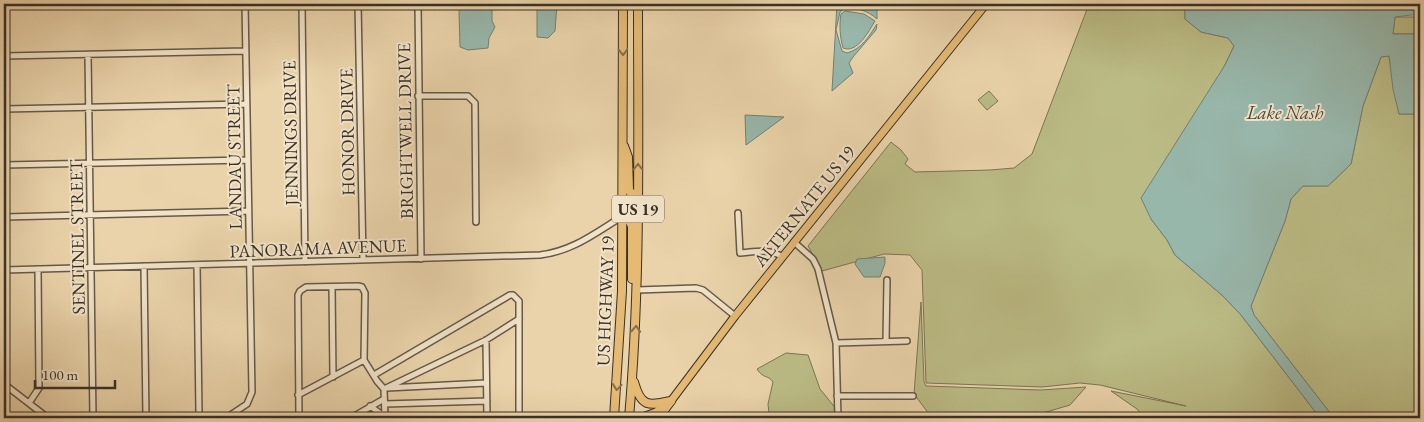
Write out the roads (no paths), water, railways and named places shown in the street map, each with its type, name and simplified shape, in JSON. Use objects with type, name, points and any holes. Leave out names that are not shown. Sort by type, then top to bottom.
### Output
[{"type":"highway","name":"US HIGHWAY 19","points":[[614,418],[622,320],[623,4]]},
{"type":"highway","name":"US HIGHWAY 19","points":[[629,418],[637,290],[638,4]]},
{"type":"highway","points":[[623,142],[628,157],[629,190],[631,194],[638,196]]},
{"type":"highway","points":[[623,216],[631,221],[632,226],[632,281],[636,310]]},
{"type":"highway","points":[[632,378],[637,393],[643,402],[654,405],[671,401]]},
{"type":"highway","points":[[658,418],[671,401]]},
{"type":"main road","name":"ALTERNATE US 19","points":[[640,418],[656,412],[671,401],[735,316],[986,4]]},
{"type":"street","name":"LANDAU STREET","points":[[226,418],[248,404],[252,392],[245,4]]},
{"type":"street","name":"JENNINGS DRIVE","points":[[302,4],[305,262]]},
{"type":"street","name":"HONOR DRIVE","points":[[358,4],[363,260]]},
{"type":"street","name":"BRIGHTWELL DRIVE","points":[[418,4],[421,259]]},
{"type":"street","points":[[4,56],[246,51]]},
{"type":"street","name":"SENTINEL STREET","points":[[88,55],[93,418]]},
{"type":"street","points":[[418,96],[468,96],[475,103],[476,222]]},
{"type":"street","points":[[4,109],[246,104]]},
{"type":"street","points":[[4,165],[247,160]]},
{"type":"street","points":[[4,217],[248,211]]},
{"type":"street","points":[[738,212],[740,252],[776,252],[782,257]]},
{"type":"street","name":"PANORAMA AVENUE","points":[[4,270],[540,255],[560,252],[575,246],[623,216]]},
{"type":"street","points":[[794,242],[813,259],[818,269],[836,343],[838,418]]},
{"type":"street","points":[[197,265],[200,418]]},
{"type":"street","points":[[144,266],[146,418]]},
{"type":"street","points":[[29,403],[39,388],[38,269]]},
{"type":"street","points":[[886,341],[887,280]]},
{"type":"street","points":[[299,418],[298,295],[306,287],[358,286],[365,293],[364,360],[384,389],[385,418]]},
{"type":"street","points":[[332,287],[333,377]]},
{"type":"street","points":[[637,290],[696,288],[703,290],[735,316]]},
{"type":"street","points":[[374,375],[510,295],[516,296],[519,301],[520,319],[519,418]]},
{"type":"street","points":[[384,389],[486,340],[520,319]]},
{"type":"street","points":[[486,340],[487,418]]},
{"type":"street","points":[[836,343],[907,341]]},
{"type":"street","points":[[298,394],[364,360]]},
{"type":"street","points":[[384,389],[486,383]]},
{"type":"street","points":[[4,384],[48,418]]},
{"type":"street","points":[[837,396],[913,396]]},
{"type":"street","points":[[350,418],[370,406],[385,402],[486,400]]},
{"type":"street","points":[[370,406],[385,418]]},
{"type":"street","points":[[507,418],[590,418]]},
{"type":"water","points":[[462,4],[492,5],[492,21],[495,27],[489,38],[488,48],[468,50],[460,47],[459,11]]},
{"type":"water","points":[[537,4],[557,4],[555,31],[548,38],[537,37]]},
{"type":"water","points":[[837,4],[877,4],[877,19],[869,13],[858,9],[845,8],[840,12],[836,30],[842,51],[847,53],[865,42],[877,24],[876,30],[849,63],[853,73],[832,91]]},
{"type":"water","name":"Lake Nash","points":[[1185,4],[1420,4],[1420,14],[1395,17],[1393,34],[1420,34],[1420,114],[1399,114],[1393,89],[1389,56],[1381,57],[1363,106],[1351,164],[1328,186],[1303,186],[1291,199],[1285,221],[1251,306],[1254,315],[1334,418],[1320,418],[1241,315],[1223,296],[1175,255],[1167,240],[1151,219],[1141,198],[1225,65],[1234,46],[1228,38],[1201,32],[1185,19]]},
{"type":"water","points":[[845,11],[864,14],[875,21],[858,45],[848,49],[843,48],[840,31],[841,14]]},
{"type":"water","points":[[745,115],[784,117],[746,145]]},
{"type":"water","points":[[885,257],[880,277],[864,277],[855,264],[857,259]]}]
